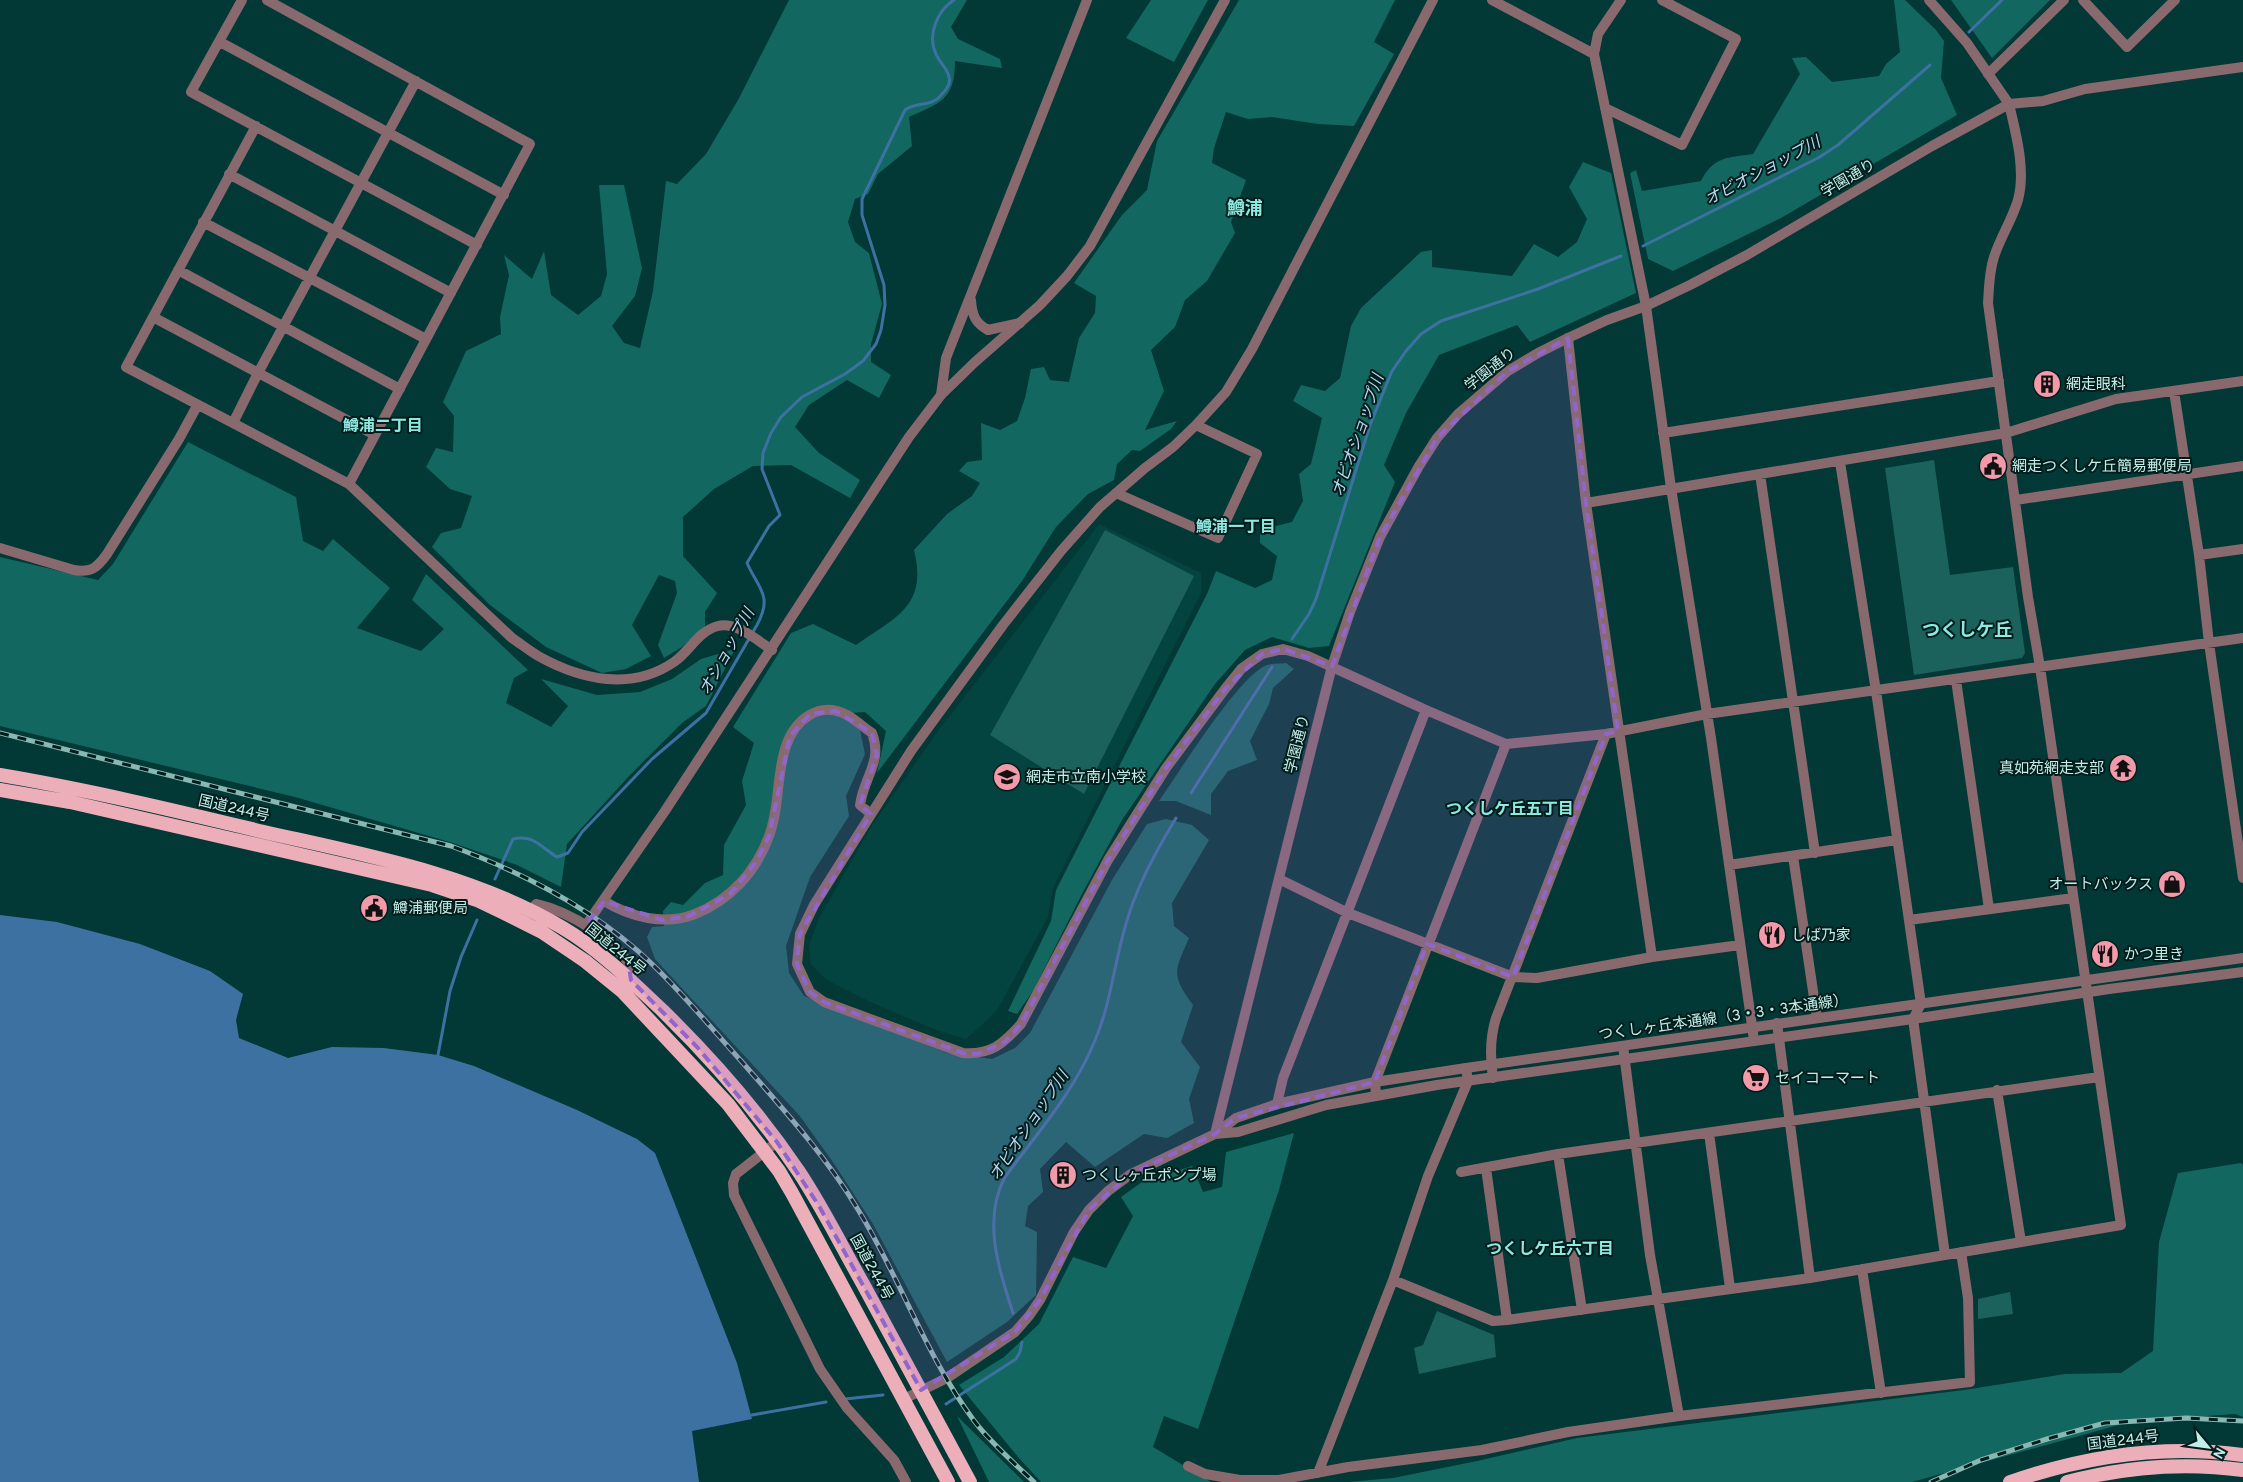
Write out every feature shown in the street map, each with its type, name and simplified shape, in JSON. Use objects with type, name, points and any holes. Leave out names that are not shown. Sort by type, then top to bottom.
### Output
[{"type":"highway","name":"国道244号","points":[[0,775],[102,794],[371,856],[471,885],[525,916],[622,991],[728,1104],[765,1152],[779,1171],[805,1216],[948,1482]]},
{"type":"highway","name":"国道244号","points":[[0,790],[97,807],[432,885],[563,928],[631,980],[698,1048],[755,1112],[820,1206],[970,1482]]},
{"type":"highway","name":"国道244号","points":[[2010,1482],[2056,1468],[2131,1453],[2194,1451],[2243,1455]]},
{"type":"highway","name":"国道244号","points":[[2067,1482],[2116,1471],[2148,1468],[2204,1466],[2243,1470]]},
{"type":"street","points":[[242,0],[191,92],[477,245]]},
{"type":"street","points":[[267,0],[530,144],[349,484]]},
{"type":"street","points":[[941,395],[946,358],[1087,0]]},
{"type":"street","points":[[586,925],[772,650],[904,445],[941,395],[1020,323],[1067,276],[1090,246],[1226,0]]},
{"type":"street","points":[[1433,0],[1252,349],[1226,392],[1173,447],[1100,507],[1061,551],[1003,625],[930,724],[806,917],[800,934],[797,964],[810,992],[824,1002],[963,1053],[978,1054],[1005,1042],[1021,1024],[1108,860],[1166,768],[1242,668],[1262,654],[1283,649],[1308,656],[1506,744],[1606,734],[1618,730],[1707,714],[2243,638]]},
{"type":"street","points":[[1492,0],[1594,54]]},
{"type":"street","points":[[1621,0],[1598,34],[1594,54],[1646,306],[1671,488],[1707,714],[1754,1040]]},
{"type":"street","points":[[1605,108],[1682,144],[1736,39],[1662,0]]},
{"type":"street","points":[[1393,1280],[1493,1321],[1507,1320],[1810,1278],[2121,1225],[2040,667],[2028,597],[1988,303],[1989,276],[1994,257],[2016,207],[2021,178],[2016,136],[2009,104],[1967,43],[1929,0]]},
{"type":"street","points":[[1988,74],[2064,0]]},
{"type":"street","points":[[2083,0],[2127,47],[2174,0]]},
{"type":"street","points":[[220,42],[504,195]]},
{"type":"street","name":"学園通り","points":[[1215,1134],[1332,666],[1350,612],[1380,538],[1399,500],[1437,438],[1458,414],[1508,371],[1538,353],[1607,320],[1646,306],[1747,255],[1924,151],[2009,104],[2042,101],[2085,89],[2243,67]]},
{"type":"street","points":[[233,423],[258,372],[416,81]]},
{"type":"street","points":[[256,126],[126,367],[197,406],[349,484],[512,638],[538,656],[570,672],[619,681],[640,678],[675,662],[704,632],[719,625],[736,628],[772,650]]},
{"type":"street","points":[[230,174],[451,293]]},
{"type":"street","points":[[203,222],[426,339]]},
{"type":"street","points":[[178,270],[283,328],[400,389]]},
{"type":"street","points":[[970,299],[972,315],[978,325],[988,330],[1020,323]]},
{"type":"street","points":[[153,316],[375,435]]},
{"type":"street","points":[[1568,338],[1586,503],[1652,957]]},
{"type":"street","points":[[1663,432],[1999,381]]},
{"type":"street","points":[[1586,503],[2006,433],[2116,399],[2243,381]]},
{"type":"street","points":[[2174,391],[2199,555],[2209,643],[2243,878]]},
{"type":"street","points":[[0,548],[74,570],[86,572],[93,570],[107,554],[179,439],[197,406]]},
{"type":"street","points":[[1116,493],[1218,538],[1257,454],[1196,424]]},
{"type":"street","points":[[1840,462],[1909,920],[1920,1004],[1913,1019],[1945,1255]]},
{"type":"street","points":[[2016,500],[2243,466]]},
{"type":"street","points":[[1760,474],[1815,853]]},
{"type":"street","points":[[2199,555],[2243,549]]},
{"type":"street","points":[[1956,680],[1989,909]]},
{"type":"street","points":[[604,901],[647,918],[662,920],[689,916],[710,907],[730,894],[756,862],[769,836],[777,808],[783,758],[790,736],[803,719],[819,710],[836,711],[846,714],[872,733],[877,755],[862,794],[860,805],[871,814]]},
{"type":"street","points":[[1277,1104],[1283,1078],[1426,710]]},
{"type":"street","points":[[1493,1078],[1491,1065],[1492,1031],[1606,734]]},
{"type":"street","points":[[1376,1095],[1375,1082],[1506,744]]},
{"type":"street","points":[[1729,866],[1897,840]]},
{"type":"street","points":[[1794,856],[1817,1018]]},
{"type":"street","points":[[1279,880],[1348,913],[1513,977],[1537,978],[1652,957],[1740,945]]},
{"type":"street","points":[[1909,920],[2073,898]]},
{"type":"street","points":[[525,916],[536,904],[549,907],[586,925],[628,960],[632,972],[631,980],[622,991]]},
{"type":"street","name":"つくしヶ丘本通線（3・3・3本通線）","points":[[904,1399],[947,1378],[1014,1332],[1029,1316],[1040,1300],[1074,1232],[1089,1210],[1108,1191],[1131,1174],[1215,1134],[1236,1118],[1277,1104],[1375,1082],[1466,1068],[2243,958]]},
{"type":"street","name":"つくしヶ丘本通線（3・3・3本通線）","points":[[1215,1134],[1238,1132],[1326,1105],[1376,1095],[1779,1036],[2243,972]]},
{"type":"street","points":[[1777,1023],[1810,1278]]},
{"type":"street","points":[[1623,1046],[1657,1298],[1679,1416]]},
{"type":"street","points":[[1318,1473],[1393,1280],[1428,1176],[1468,1081],[1466,1068]]},
{"type":"street","points":[[1462,1172],[1558,1154],[1789,1122],[1997,1090],[2099,1077]]},
{"type":"street","points":[[1997,1090],[2020,1242]]},
{"type":"street","points":[[1709,1133],[1730,1288]]},
{"type":"street","points":[[777,1142],[736,1174],[733,1183],[734,1195],[820,1369],[847,1408],[894,1460],[906,1482]]},
{"type":"street","points":[[1558,1154],[1582,1310]]},
{"type":"street","points":[[1486,1168],[1507,1320]]},
{"type":"street","points":[[1188,1466],[1205,1474],[1240,1480],[1279,1480],[1348,1467],[1482,1450],[1568,1432],[1679,1416],[1970,1382],[1968,1298],[1961,1252]]},
{"type":"street","points":[[1862,1269],[1881,1393]]},
{"type":"highlighted area","points":[[1568,338],[1586,503],[1618,731],[1606,734],[1513,977],[1427,944],[1375,1082],[1236,1118],[1215,1134],[1131,1174],[1089,1210],[1040,1300],[1015,1332],[921,1390],[819,1206],[777,1142],[698,1048],[631,980],[628,960],[586,925],[604,901],[662,920],[689,916],[730,894],[756,862],[769,836],[790,736],[810,714],[836,711],[872,733],[877,755],[860,805],[871,814],[800,934],[797,964],[810,992],[824,1002],[963,1053],[978,1054],[1005,1042],[1021,1024],[1108,860],[1166,768],[1225,689],[1262,654],[1283,649],[1332,666],[1380,537],[1437,438],[1508,371]]},
{"type":"shaded area","points":[[789,0],[967,0],[951,27],[958,39],[1000,59],[1002,68],[955,61],[949,92],[944,98],[929,108],[909,117],[912,146],[878,174],[868,194],[855,199],[848,222],[855,242],[869,253],[882,304],[871,344],[871,362],[891,375],[879,398],[847,380],[809,405],[795,427],[819,453],[860,480],[850,498],[791,465],[753,466],[714,489],[683,517],[683,556],[717,593],[705,612],[705,627],[682,647],[664,658],[658,645],[677,593],[675,581],[659,575],[632,625],[651,656],[626,669],[602,673],[546,647],[490,605],[432,547],[441,533],[461,528],[472,496],[450,489],[426,467],[436,448],[453,452],[454,416],[443,402],[466,351],[501,334],[500,317],[509,275],[504,255],[532,279],[544,251],[551,295],[578,315],[601,296],[607,274],[599,185],[624,185],[642,268],[635,296],[612,326],[624,343],[640,348],[653,291],[666,181],[677,184],[706,154],[738,100]]},
{"type":"shaded area","points":[[1151,0],[1208,0],[1174,62],[1126,38]]},
{"type":"shaded area","points":[[1239,0],[1395,0],[1374,42],[1394,54],[1354,126],[1318,124],[1272,117],[1248,119],[1226,112],[1214,148],[1212,163],[1246,180],[1231,222],[1235,233],[1207,281],[1185,300],[1175,327],[1151,350],[1164,391],[1145,430],[1177,421],[1171,429],[1140,451],[1132,450],[1117,464],[1114,480],[1088,494],[1056,527],[1022,581],[877,773],[886,731],[865,712],[852,713],[860,730],[865,754],[846,796],[849,816],[810,877],[786,946],[789,973],[804,996],[947,1053],[992,1059],[1015,1048],[1030,1033],[1112,880],[1147,824],[1166,819],[1192,825],[1209,840],[1172,903],[1174,926],[1189,938],[1180,958],[1177,972],[1181,986],[1193,1005],[1181,1042],[1200,1067],[1189,1099],[1194,1123],[1167,1138],[1144,1134],[1095,1167],[1066,1142],[1040,1169],[1043,1192],[1028,1206],[1025,1226],[1037,1232],[1036,1295],[1007,1322],[947,1362],[873,1224],[835,1165],[799,1115],[655,959],[647,937],[652,927],[664,926],[663,911],[671,902],[683,905],[705,883],[723,875],[724,845],[746,805],[742,781],[754,743],[733,727],[791,633],[813,624],[856,645],[896,617],[912,597],[916,585],[917,569],[914,550],[947,514],[972,496],[980,483],[959,471],[967,462],[982,460],[981,423],[1000,430],[1017,421],[1025,398],[1031,369],[1044,367],[1050,380],[1069,382],[1079,338],[1095,313],[1096,296],[1074,283],[1122,215],[1147,190],[1157,141]]},
{"type":"shaded area","points":[[1894,0],[1905,0],[1936,30],[1944,41],[1941,78],[1957,115],[1781,218],[1673,271],[1648,259],[1630,173],[1636,170],[1642,191],[1701,181],[1716,163],[1729,158],[1753,154],[1800,74],[1792,58],[1806,57],[1832,82],[1879,76],[1886,64],[1900,52]]},
{"type":"shaded area","points":[[1951,0],[2050,0],[1992,58]]},
{"type":"shaded area","points":[[1583,162],[1611,173],[1636,293],[1530,342],[1517,325],[1439,355],[1406,413],[1384,465],[1395,482],[1329,646],[1309,648],[1272,637],[1245,650],[1215,684],[1122,820],[1033,991],[1017,1014],[1008,1011],[1051,921],[1056,890],[1207,594],[1216,571],[1255,588],[1272,580],[1277,556],[1260,543],[1260,530],[1292,522],[1303,501],[1299,474],[1311,464],[1322,418],[1293,401],[1301,385],[1325,391],[1340,378],[1351,326],[1361,308],[1421,252],[1432,250],[1432,267],[1512,276],[1534,244],[1558,257],[1577,242],[1587,219],[1569,187]]},
{"type":"shaded area","points":[[188,442],[296,497],[303,541],[323,551],[333,539],[390,588],[357,628],[421,651],[444,629],[412,600],[426,574],[528,670],[514,678],[506,703],[551,727],[568,706],[541,679],[597,695],[640,692],[672,679],[701,659],[735,649],[706,706],[682,723],[631,774],[567,844],[561,887],[517,865],[453,843],[295,797],[0,726],[0,557],[98,580],[113,564]]},
{"type":"shaded area","points":[[1934,460],[1950,575],[2013,567],[2025,653],[2022,658],[1914,675],[1885,468]]},
{"type":"shaded area","name":"網走市立南小学校","points":[[1099,524],[1201,573],[1201,593],[1053,888],[1048,917],[996,1012],[966,1039],[936,1030],[875,1004],[827,980],[811,964],[809,946],[818,920],[871,827],[941,727]]},
{"type":"shaded area","points":[[1105,530],[1194,576],[1084,794],[990,735]]},
{"type":"shaded area","points":[[1286,663],[1294,669],[1273,688],[1269,704],[1250,741],[1257,760],[1228,771],[1211,794],[1211,815],[1176,801],[1159,801],[1210,726],[1241,686],[1255,672],[1267,665]]},
{"type":"shaded area","points":[[0,915],[57,922],[140,944],[210,971],[243,994],[236,1020],[239,1038],[288,1058],[332,1047],[384,1048],[438,1055],[474,1066],[577,1110],[637,1139],[655,1153],[737,1363],[752,1419],[692,1431],[699,1482],[0,1482]]},
{"type":"shaded area","points":[[1294,1133],[1279,1190],[1198,1429],[1164,1416],[1153,1447],[1211,1482],[1041,1482],[959,1385],[1004,1357],[1039,1324],[1073,1257],[1106,1268],[1133,1216],[1121,1197],[1142,1182],[1192,1166],[1203,1192],[1222,1187],[1226,1152]]},
{"type":"shaded area","points":[[2241,1163],[2243,1165],[2243,1417],[2235,1414],[2133,1421],[1912,1482],[1348,1482],[1393,1478],[1577,1438],[1964,1390],[2065,1374],[2121,1373],[2153,1351],[2159,1242],[2178,1173]]},
{"type":"shaded area","points":[[2010,1292],[2013,1314],[1978,1319],[1978,1299]]},
{"type":"shaded area","points":[[1437,1311],[1494,1335],[1496,1357],[1419,1374],[1414,1348],[1423,1345]]},
{"type":"shaded area","points":[[957,1416],[1024,1482],[989,1482]]},
{"type":"waterway","name":"オショップ川","points":[[495,879],[513,839],[526,838],[531,840],[557,857],[568,853],[582,832],[652,759],[706,713],[757,625],[762,615],[764,599],[760,587],[747,563],[769,526],[780,515],[762,469],[763,453],[771,433],[781,417],[802,397],[845,374],[863,361],[876,344],[881,330],[885,305],[884,285],[862,215],[862,199],[905,110],[934,101],[948,86],[948,74],[933,47],[933,31],[938,17],[954,0]]},
{"type":"waterway","name":"オビオショップ川","points":[[1969,32],[2002,0]]},
{"type":"waterway","name":"オビオショップ川","points":[[1643,246],[1818,158],[1838,145],[1930,65]]},
{"type":"waterway","name":"オビオショップ川","points":[[1292,639],[1309,614],[1316,599],[1370,425],[1392,371],[1406,351],[1421,334],[1441,321],[1538,289],[1621,256]]},
{"type":"waterway","name":"オビオショップ川","points":[[1191,793],[1272,667]]},
{"type":"waterway","name":"オビオショップ川","points":[[1013,1313],[998,1263],[995,1245],[994,1227],[998,1193],[1005,1177],[1078,1076],[1101,1025],[1120,945],[1133,901],[1153,859],[1176,818]]},
{"type":"waterway","name":"オショップ川","points":[[438,1055],[450,991],[461,957],[477,920]]},
{"type":"waterway","name":"オビオショップ川","points":[[946,1404],[1016,1359],[1022,1342]]},
{"type":"waterway","name":"オビオショップ川","points":[[845,1399],[883,1395]]},
{"type":"waterway","name":"オビオショップ川","points":[[752,1415],[826,1402]]},
{"type":"railway","points":[[0,733],[451,846],[532,881],[583,910],[607,927],[652,964],[698,1012],[773,1097],[831,1169],[845,1188],[872,1234],[927,1344],[958,1397],[975,1422],[989,1438],[1034,1482]]},
{"type":"railway","points":[[1931,1482],[1981,1460],[2105,1423],[2186,1418],[2243,1421]]},
{"type":"place","name":"網走眼科","points":[[2047,384]]},
{"type":"place","name":"網走つくしケ丘簡易郵便局","points":[[1993,466]]},
{"type":"place","name":"真如苑網走支部","points":[[2123,768]]},
{"type":"place","name":"網走市立南小学校","points":[[1007,777]]},
{"type":"place","name":"オートバックス","points":[[2172,884]]},
{"type":"place","name":"鱒浦郵便局","points":[[374,908]]},
{"type":"place","name":"しば乃家","points":[[1772,935]]},
{"type":"place","name":"かつ里き","points":[[2105,954]]},
{"type":"place","name":"セイコーマート","points":[[1756,1078]]},
{"type":"place","name":"つくしヶ丘ポンプ場","points":[[1063,1175]]},
{"type":"district","name":"鱒浦","points":[[1245,208]]},
{"type":"district","name":"鱒浦二丁目","points":[[383,425]]},
{"type":"district","name":"鱒浦一丁目","points":[[1236,526]]},
{"type":"district","name":"つくしケ丘","points":[[1967,630]]},
{"type":"district","name":"つくしケ丘五丁目","points":[[1510,808]]},
{"type":"district","name":"つくしケ丘六丁目","points":[[1550,1248]]}]
